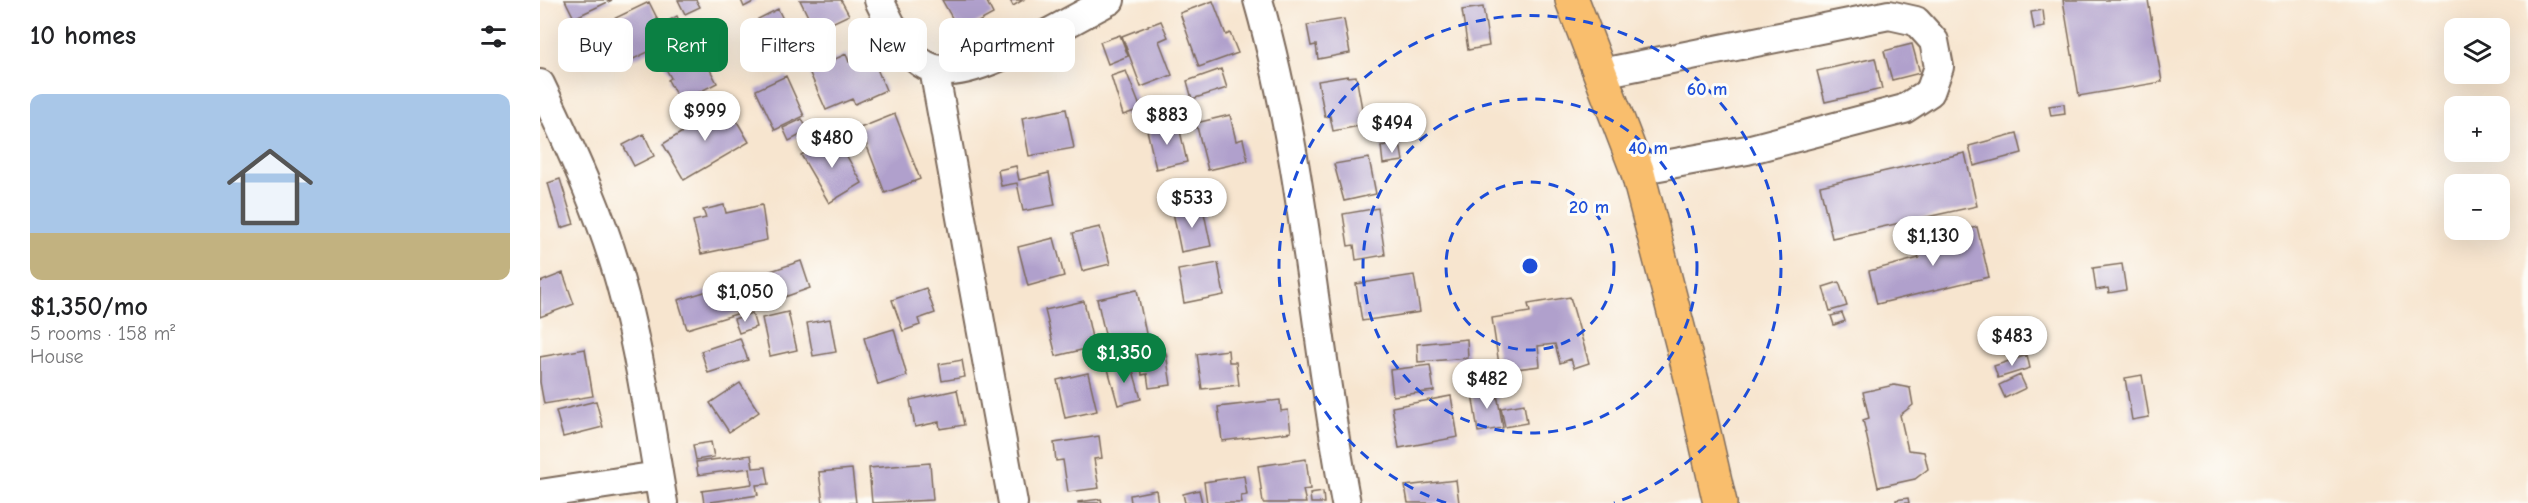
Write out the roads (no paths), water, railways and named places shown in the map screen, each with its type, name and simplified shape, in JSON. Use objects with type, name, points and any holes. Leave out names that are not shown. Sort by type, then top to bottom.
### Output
[{"type":"main road","points":[[1572,0],[1602,73],[1637,170],[1693,385],[1720,503]]},
{"type":"street","points":[[879,0],[892,27],[905,47],[919,62],[934,69],[951,71],[990,61],[1110,0]]},
{"type":"street","points":[[1258,0],[1271,46],[1288,131],[1346,503]]},
{"type":"street","points":[[1602,73],[1889,15],[1916,21],[1934,41],[1939,68],[1930,92],[1904,110],[1747,150],[1637,170]]},
{"type":"street","points":[[934,69],[1013,503]]},
{"type":"street","points":[[540,84],[573,152],[600,216],[624,296],[661,490],[540,494]]}]
